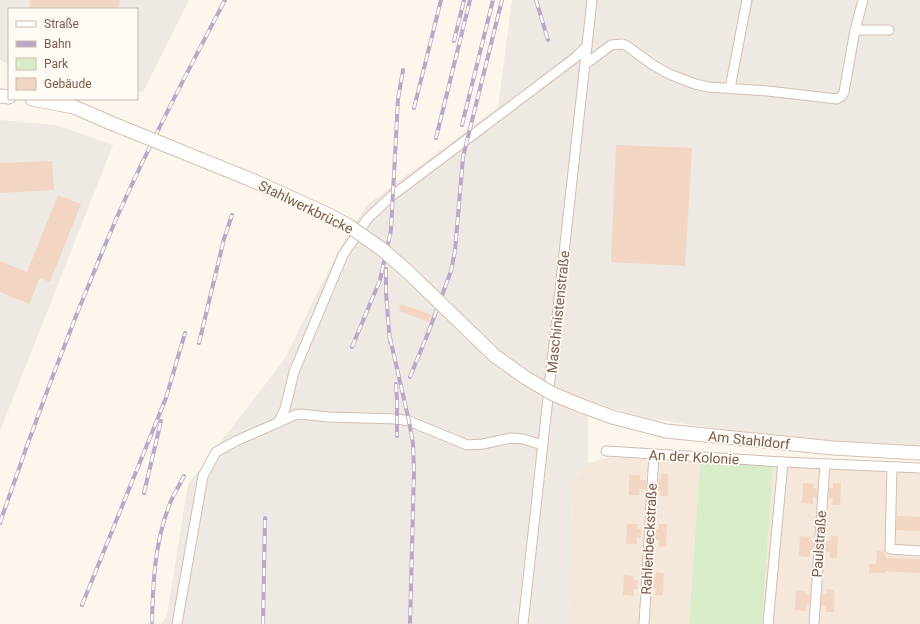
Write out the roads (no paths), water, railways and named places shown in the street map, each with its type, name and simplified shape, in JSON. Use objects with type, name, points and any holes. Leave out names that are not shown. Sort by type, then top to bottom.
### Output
[{"type":"main road","name":"Stahlwerkbrücke","points":[[37,100],[74,107],[254,181],[322,211],[349,226],[382,250],[402,267],[495,356],[526,378],[554,394],[582,406]]},
{"type":"main road","name":"Am Stahldorf","points":[[582,406],[612,418],[666,431],[801,445],[920,453]]},
{"type":"street","name":"Maschinistenstraße","points":[[523,624],[592,0]]},
{"type":"street","points":[[730,88],[747,0]]},
{"type":"street","points":[[586,64],[611,45],[622,44],[653,65],[682,80],[708,87],[768,91],[837,99],[842,96],[844,92],[855,30],[863,0]]},
{"type":"street","points":[[855,30],[889,30]]},
{"type":"street","points":[[278,423],[284,409],[294,372],[343,255],[368,218],[393,195],[576,57],[586,46]]},
{"type":"street","points":[[177,624],[203,476],[216,452],[236,441],[294,415],[301,414],[328,417],[398,419],[409,421],[467,444],[483,444],[511,438],[523,439],[543,445]]},
{"type":"street","name":"An der Kolonie","points":[[606,451],[783,462],[920,468]]},
{"type":"street","name":"Rahlenbeckstraße","points":[[644,624],[654,454]]},
{"type":"street","points":[[768,624],[783,462]]},
{"type":"street","name":"Paulstraße","points":[[814,624],[825,464]]},
{"type":"street","points":[[892,467],[890,549],[920,551]]},
{"type":"railway","points":[[0,523],[56,369],[117,217],[183,80],[225,0]]},
{"type":"railway","points":[[414,108],[441,0]]},
{"type":"railway","points":[[454,41],[464,0]]},
{"type":"railway","points":[[436,138],[470,0]]},
{"type":"railway","points":[[462,125],[493,0]]},
{"type":"railway","points":[[410,377],[451,271],[455,251],[463,157],[502,0]]},
{"type":"railway","points":[[536,0],[548,40]]},
{"type":"railway","points":[[352,347],[380,280],[391,230],[398,99],[403,70]]},
{"type":"railway","points":[[199,343],[224,239],[232,215]]},
{"type":"railway","points":[[386,269],[386,293],[390,342]]},
{"type":"railway","points":[[82,605],[166,398],[185,333]]},
{"type":"railway","points":[[390,338],[413,444],[414,472],[410,624]]},
{"type":"railway","points":[[396,384],[397,436]]},
{"type":"railway","points":[[144,493],[161,421]]},
{"type":"railway","points":[[152,622],[154,576],[161,530],[171,501],[184,476]]},
{"type":"railway","points":[[263,624],[265,518]]}]
